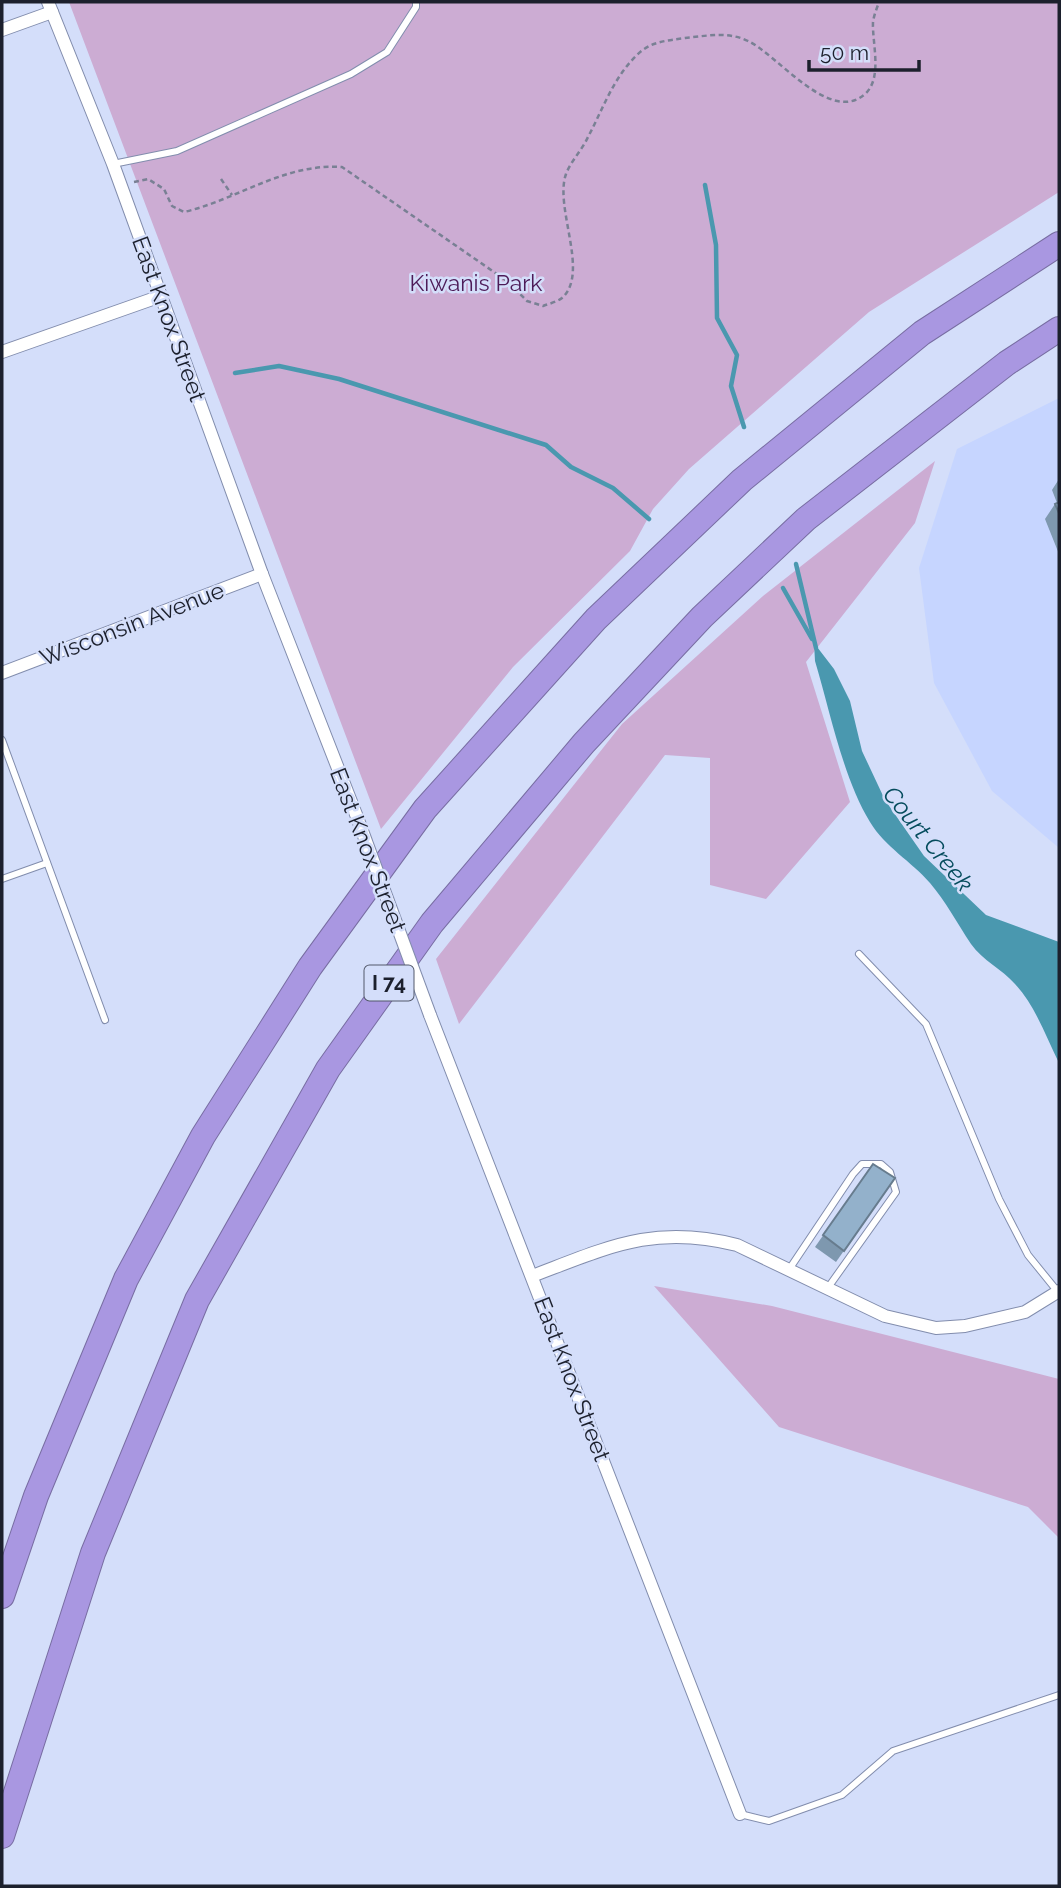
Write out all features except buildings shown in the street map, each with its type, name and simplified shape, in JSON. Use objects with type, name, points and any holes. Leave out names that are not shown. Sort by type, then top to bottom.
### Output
[{"type":"highway","points":[[2,1596],[36,1496],[126,1279],[196,1148],[310,967],[425,809],[596,619],[742,480],[922,333],[1059,244]]},
{"type":"highway","name":"I 74","points":[[2,1836],[93,1553],[197,1300],[328,1069],[432,923],[584,743],[702,617],[806,519],[1007,363],[1059,329]]},
{"type":"highway","points":[[1007,363],[1059,339]]},
{"type":"street","name":"East Knox Street","points":[[50,7],[121,185],[262,574],[357,817],[430,1015],[740,1814]]},
{"type":"street","points":[[2,30],[50,7]]},
{"type":"street","points":[[2,352],[160,296]]},
{"type":"street","name":"Wisconsin Avenue","points":[[2,673],[262,574]]},
{"type":"street","points":[[533,1276],[613,1245],[664,1235],[713,1239],[737,1245],[790,1268],[885,1316],[936,1328],[965,1326],[1025,1312],[1059,1291]]},
{"type":"lane","points":[[113,164],[177,151],[351,74],[387,52],[416,7],[416,2]]},
{"type":"lane","points":[[2,740],[105,1020]]},
{"type":"lane","points":[[2,879],[47,863]]},
{"type":"lane","points":[[859,954],[926,1024],[999,1199],[1028,1255],[1059,1291]]},
{"type":"lane","points":[[790,1268],[853,1174],[862,1164],[881,1164],[890,1172],[896,1192],[827,1289]]},
{"type":"lane","points":[[740,1814],[769,1821],[842,1796],[893,1751],[1059,1695]]},
{"type":"path","points":[[121,185],[148,179],[164,189],[172,205],[184,212],[290,171],[317,165],[342,167],[507,281],[527,301],[543,306],[561,299],[571,285],[573,266],[564,200],[566,175],[588,138],[603,102],[635,57],[651,43],[667,40],[722,35],[746,39],[766,51],[811,90],[829,100],[849,102],[866,94],[874,77],[873,19],[879,2]]},
{"type":"path","points":[[222,178],[232,195]]},
{"type":"shaded area","points":[[1059,398],[1059,848],[992,791],[934,683],[919,568],[957,449]]},
{"type":"shaded area","points":[[814,643],[834,669],[850,701],[862,751],[885,800],[924,856],[986,915],[1059,942],[1059,1063],[1022,992],[976,950],[930,883],[883,839],[870,822],[852,785],[838,744],[815,661]]},
{"type":"green space","name":"Kiwanis Park","points":[[69,2],[1059,2],[1059,192],[869,312],[689,469],[653,509],[630,551],[513,667],[381,829]]},
{"type":"green space","points":[[935,461],[915,523],[806,662],[850,802],[766,899],[710,885],[710,758],[665,755],[459,1024],[436,959],[622,724],[763,596]]},
{"type":"green space","points":[[654,1286],[772,1306],[1059,1379],[1059,1538],[1028,1507],[779,1427]]},
{"type":"waterway","name":"Court Creek","points":[[705,185],[716,245],[717,318],[737,355],[731,386],[744,427]]},
{"type":"waterway","points":[[235,373],[279,366],[339,379],[546,445],[571,467],[613,488],[649,519]]},
{"type":"waterway","name":"Court Creek","points":[[796,564],[816,648]]},
{"type":"waterway","points":[[783,588],[812,639]]}]
